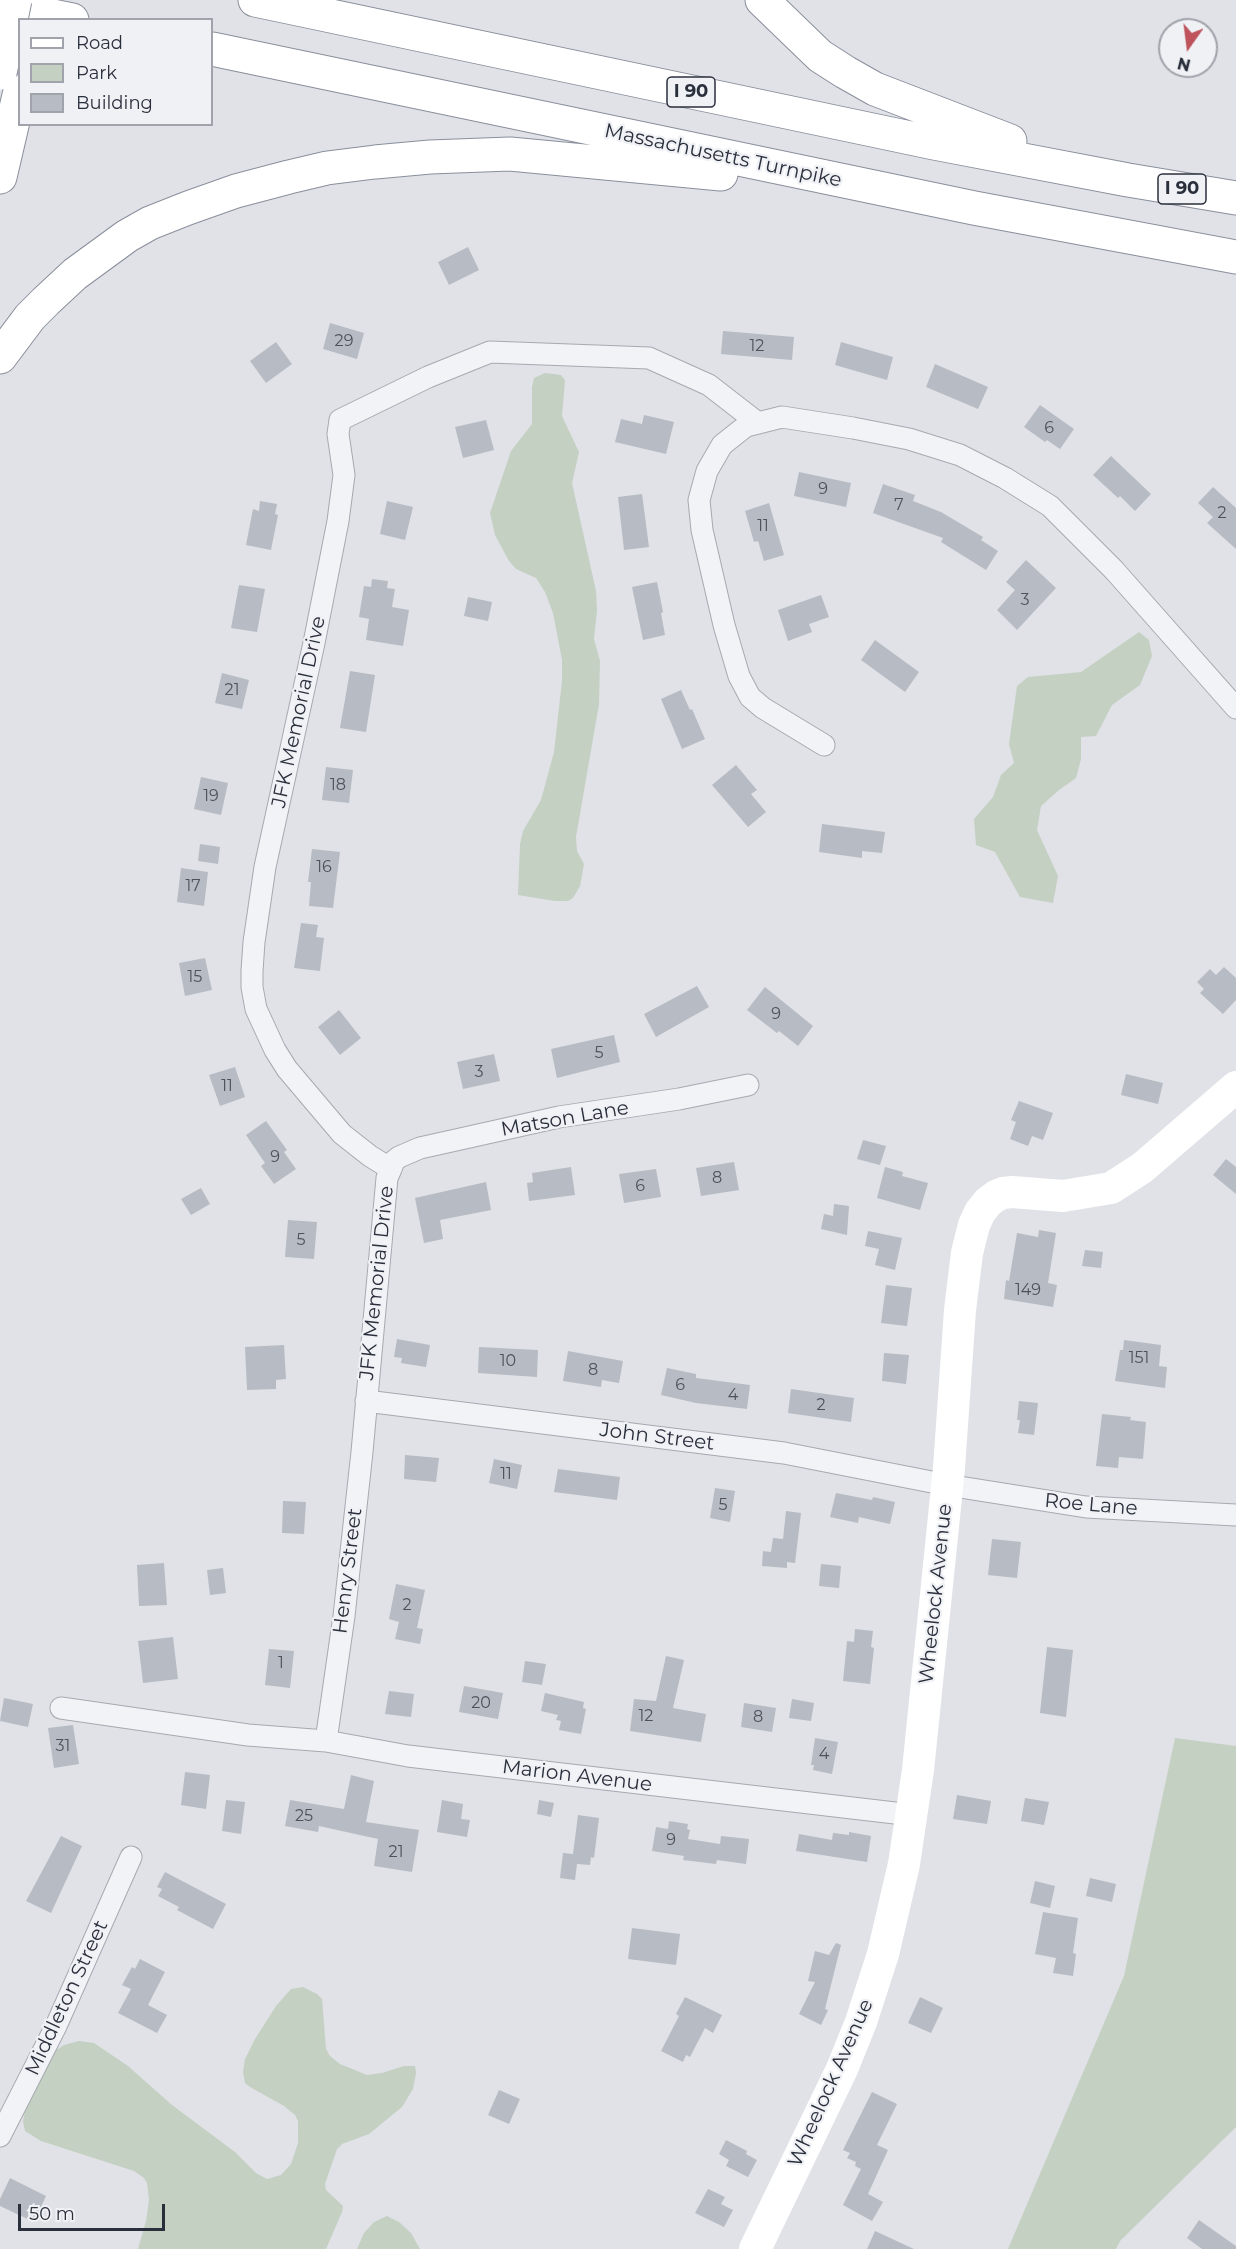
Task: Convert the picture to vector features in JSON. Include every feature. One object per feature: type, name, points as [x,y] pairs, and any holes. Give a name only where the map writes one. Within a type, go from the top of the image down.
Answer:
[{"type":"highway","points":[[0,177],[13,87],[15,0]]},
{"type":"highway","points":[[35,18],[39,0]]},
{"type":"highway","name":"I 90","points":[[255,0],[934,143],[1236,198]]},
{"type":"highway","points":[[762,0],[820,56],[875,89],[980,131],[1128,180]]},
{"type":"highway","points":[[0,5],[62,18]]},
{"type":"highway","name":"Massachusetts Turnpike","points":[[213,49],[974,208],[1236,257]]},
{"type":"highway","points":[[0,357],[30,317],[46,301],[75,274],[127,236],[150,223],[236,191],[327,168],[430,157],[510,154],[708,173],[974,208]]},
{"type":"street","name":"JFK Memorial Drive","points":[[366,1401],[387,1178],[391,1169],[342,1134],[287,1068],[262,1023],[252,987],[254,942],[265,867],[338,521],[344,475],[338,434],[340,420],[428,376],[490,352],[649,358],[709,385],[758,423]]},
{"type":"street","points":[[824,745],[763,708],[750,697],[739,676],[724,625],[702,530],[699,500],[707,471],[722,446],[746,426],[782,417],[909,439],[960,455],[1005,478],[1050,506],[1114,570],[1236,708]]},
{"type":"street","name":"Matson Lane","points":[[391,1169],[394,1161],[399,1157],[420,1148],[559,1117],[679,1099],[748,1085]]},
{"type":"street","name":"Wheelock Avenue","points":[[755,2249],[842,2069],[861,2022],[889,1931],[904,1864],[918,1770],[947,1485],[960,1310],[967,1253],[980,1212],[996,1196],[1003,1193],[1063,1196],[1111,1188],[1143,1168],[1236,1087]]},
{"type":"street","name":"John Street","points":[[366,1401],[784,1453],[947,1485]]},
{"type":"street","name":"Henry Street","points":[[326,1741],[344,1616],[366,1401]]},
{"type":"street","name":"Roe Lane","points":[[947,1485],[1086,1507],[1236,1515]]},
{"type":"street","name":"Marion Avenue","points":[[60,1708],[243,1734],[326,1741],[408,1756],[912,1815]]},
{"type":"street","name":"Middleton Street","points":[[0,2136],[56,2026],[131,1857]]},
{"type":"green space","points":[[545,373],[561,375],[565,380],[562,416],[579,452],[572,483],[596,591],[597,611],[594,639],[600,661],[599,704],[576,837],[577,851],[584,864],[580,886],[573,898],[568,901],[518,895],[520,844],[523,831],[541,800],[554,752],[562,681],[562,660],[553,613],[545,592],[536,578],[516,569],[509,561],[495,535],[490,513],[511,451],[532,424],[534,378]]},
{"type":"green space","points":[[1139,632],[1149,640],[1152,656],[1140,685],[1112,705],[1096,736],[1081,737],[1081,759],[1076,778],[1041,806],[1037,830],[1058,876],[1053,903],[1020,897],[995,852],[976,845],[974,819],[993,797],[1001,775],[1014,763],[1009,744],[1017,686],[1028,677],[1081,672]]},
{"type":"green space","points":[[1175,1738],[1236,1746],[1236,2127],[1120,2241],[1116,2249],[1008,2249],[1124,1976]]},
{"type":"green space","points":[[303,1987],[322,1999],[326,2049],[330,2056],[340,2064],[367,2075],[404,2066],[415,2066],[416,2073],[413,2089],[402,2107],[369,2134],[342,2144],[337,2149],[325,2184],[326,2190],[343,2206],[326,2249],[138,2249],[149,2200],[147,2183],[144,2178],[134,2171],[41,2141],[25,2131],[23,2121],[27,2100],[52,2053],[64,2045],[79,2041],[94,2043],[128,2066],[172,2105],[235,2152],[256,2173],[267,2179],[281,2175],[291,2164],[298,2143],[298,2121],[295,2115],[284,2106],[245,2083],[243,2072],[245,2059],[255,2039],[276,2006],[291,1989]]},
{"type":"green space","points":[[387,2216],[399,2222],[411,2233],[420,2249],[357,2249],[364,2233],[374,2222]]},
{"type":"building","points":[[468,247],[479,270],[449,285],[438,262]]},
{"type":"building","points":[[330,323],[364,333],[357,359],[323,349]]},
{"type":"building","points":[[723,331],[794,337],[792,360],[721,354]]},
{"type":"building","points":[[276,342],[292,364],[266,383],[250,361]]},
{"type":"building","points":[[841,342],[893,357],[887,380],[835,365]]},
{"type":"building","points":[[935,364],[988,387],[978,409],[926,387]]},
{"type":"building","points":[[1040,405],[1074,429],[1060,449],[1047,440],[1045,442],[1024,427]]},
{"type":"building","points":[[644,415],[674,422],[666,454],[615,442],[621,419],[642,424]]},
{"type":"building","points":[[486,420],[494,450],[463,458],[455,427]]},
{"type":"building","points":[[1111,456],[1151,494],[1135,511],[1093,475]]},
{"type":"building","points":[[799,472],[851,483],[846,507],[794,496]]},
{"type":"building","points":[[883,484],[915,495],[913,501],[941,512],[983,537],[981,540],[998,551],[986,570],[941,542],[943,538],[873,513]]},
{"type":"building","points":[[1213,487],[1236,508],[1236,549],[1207,523],[1213,517],[1198,503]]},
{"type":"building","points":[[642,494],[649,547],[624,550],[618,497]]},
{"type":"building","points":[[260,501],[277,504],[275,514],[278,515],[271,550],[246,545],[253,509],[259,511]]},
{"type":"building","points":[[387,501],[413,507],[405,540],[380,534]]},
{"type":"building","points":[[769,503],[784,555],[764,561],[758,541],[754,542],[745,511]]},
{"type":"building","points":[[1026,560],[1056,588],[1017,630],[997,610],[1015,590],[1006,582]]},
{"type":"building","points":[[372,579],[388,581],[387,588],[395,589],[392,607],[409,610],[403,646],[366,640],[369,619],[359,617],[364,586],[371,587]]},
{"type":"building","points":[[657,582],[665,635],[643,640],[632,587]]},
{"type":"building","points":[[239,585],[265,589],[257,632],[231,628]]},
{"type":"building","points":[[821,595],[829,617],[809,624],[812,632],[788,641],[778,610]]},
{"type":"building","points":[[468,597],[492,602],[488,621],[464,616]]},
{"type":"building","points":[[875,640],[919,672],[905,692],[861,660]]},
{"type":"building","points":[[350,671],[375,675],[366,732],[340,728]]},
{"type":"building","points":[[222,673],[249,680],[242,709],[215,703]]},
{"type":"building","points":[[681,690],[705,739],[682,749],[661,699]]},
{"type":"building","points":[[736,765],[757,790],[751,794],[766,812],[748,827],[712,785]]},
{"type":"building","points":[[326,767],[353,770],[349,803],[322,800]]},
{"type":"building","points":[[201,777],[228,783],[221,815],[194,809]]},
{"type":"building","points":[[822,824],[885,832],[882,853],[862,851],[862,858],[819,852]]},
{"type":"building","points":[[200,844],[220,847],[218,864],[198,861]]},
{"type":"building","points":[[312,849],[340,852],[333,908],[309,906],[311,882],[308,882]]},
{"type":"building","points":[[181,868],[208,872],[204,906],[177,902]]},
{"type":"building","points":[[301,923],[318,925],[316,937],[324,938],[320,971],[294,968]]},
{"type":"building","points":[[205,958],[212,990],[185,996],[179,963]]},
{"type":"building","points":[[1224,967],[1236,978],[1236,1000],[1223,1014],[1200,993],[1204,989],[1197,982],[1210,969],[1216,975]]},
{"type":"building","points":[[697,986],[709,1007],[656,1037],[644,1014]]},
{"type":"building","points":[[765,987],[813,1026],[798,1046],[747,1010]]},
{"type":"building","points":[[339,1010],[361,1038],[340,1055],[318,1027]]},
{"type":"building","points":[[614,1035],[620,1062],[557,1078],[551,1049]]},
{"type":"building","points":[[494,1054],[500,1081],[463,1089],[457,1062]]},
{"type":"building","points":[[235,1067],[245,1097],[220,1106],[209,1075]]},
{"type":"building","points":[[1126,1074],[1163,1083],[1158,1104],[1121,1095]]},
{"type":"building","points":[[1019,1101],[1053,1113],[1043,1140],[1032,1136],[1028,1146],[1010,1139],[1016,1122],[1011,1120]]},
{"type":"building","points":[[266,1121],[287,1150],[284,1152],[296,1169],[274,1184],[261,1166],[265,1163],[246,1135]]},
{"type":"building","points":[[863,1140],[886,1146],[880,1165],[857,1159]]},
{"type":"building","points":[[1226,1159],[1236,1167],[1236,1194],[1213,1175]]},
{"type":"building","points":[[734,1162],[739,1190],[701,1196],[696,1168]]},
{"type":"building","points":[[571,1167],[575,1195],[529,1201],[527,1183],[533,1182],[532,1173]]},
{"type":"building","points":[[885,1167],[903,1172],[902,1176],[928,1183],[920,1210],[877,1198]]},
{"type":"building","points":[[656,1169],[661,1197],[624,1203],[619,1174]]},
{"type":"building","points":[[486,1182],[491,1210],[440,1220],[443,1239],[424,1243],[415,1198]]},
{"type":"building","points":[[201,1188],[210,1204],[191,1215],[181,1199]]},
{"type":"building","points":[[834,1204],[849,1206],[847,1235],[821,1229],[824,1214],[833,1216]]},
{"type":"building","points":[[288,1220],[317,1222],[314,1259],[285,1257]]},
{"type":"building","points":[[1039,1230],[1056,1233],[1048,1283],[1057,1285],[1053,1307],[1004,1299],[1017,1233],[1038,1237]]},
{"type":"building","points":[[868,1231],[902,1238],[895,1270],[875,1265],[879,1249],[865,1246]]},
{"type":"building","points":[[1085,1250],[1103,1252],[1101,1268],[1082,1266]]},
{"type":"building","points":[[886,1285],[912,1288],[907,1326],[881,1323]]},
{"type":"building","points":[[397,1339],[430,1345],[426,1367],[401,1363],[402,1358],[394,1357]]},
{"type":"building","points":[[1124,1340],[1161,1345],[1159,1366],[1167,1367],[1165,1388],[1115,1381]]},
{"type":"building","points":[[284,1345],[286,1379],[276,1380],[276,1389],[247,1390],[245,1347]]},
{"type":"building","points":[[479,1347],[538,1350],[537,1377],[478,1373]]},
{"type":"building","points":[[568,1351],[623,1361],[619,1383],[602,1380],[601,1387],[563,1381]]},
{"type":"building","points":[[884,1353],[909,1355],[906,1384],[882,1381]]},
{"type":"building","points":[[667,1368],[696,1374],[696,1378],[750,1385],[747,1409],[696,1403],[661,1395]]},
{"type":"building","points":[[791,1389],[854,1398],[851,1422],[788,1413]]},
{"type":"building","points":[[1019,1401],[1038,1403],[1034,1435],[1018,1433]]},
{"type":"building","points":[[1102,1414],[1131,1417],[1130,1420],[1146,1422],[1143,1459],[1119,1457],[1118,1468],[1096,1466]]},
{"type":"building","points":[[405,1455],[439,1458],[436,1482],[404,1479]]},
{"type":"building","points":[[494,1459],[522,1465],[517,1489],[489,1483]]},
{"type":"building","points":[[558,1469],[620,1477],[617,1500],[554,1492]]},
{"type":"building","points":[[715,1488],[735,1491],[730,1522],[710,1518]]},
{"type":"building","points":[[836,1493],[895,1502],[890,1524],[859,1517],[858,1523],[830,1517]]},
{"type":"building","points":[[283,1501],[306,1502],[304,1534],[282,1533]]},
{"type":"building","points":[[786,1511],[801,1513],[795,1563],[787,1562],[787,1568],[762,1566],[763,1551],[771,1552],[773,1538],[783,1539]]},
{"type":"building","points":[[992,1539],[1021,1542],[1017,1578],[988,1575]]},
{"type":"building","points":[[164,1563],[167,1605],[139,1606],[137,1565]]},
{"type":"building","points":[[821,1564],[841,1566],[839,1588],[819,1586]]},
{"type":"building","points":[[223,1568],[226,1593],[210,1595],[207,1570]]},
{"type":"building","points":[[396,1584],[425,1590],[417,1628],[423,1629],[420,1644],[395,1639],[399,1622],[389,1619]]},
{"type":"building","points":[[855,1629],[873,1631],[871,1647],[874,1648],[870,1684],[843,1681],[847,1641],[854,1642]]},
{"type":"building","points":[[173,1637],[178,1679],[143,1683],[138,1641]]},
{"type":"building","points":[[1047,1647],[1073,1650],[1066,1717],[1040,1713]]},
{"type":"building","points":[[269,1649],[294,1651],[290,1688],[265,1685]]},
{"type":"building","points":[[666,1656],[684,1660],[673,1708],[706,1714],[701,1742],[630,1731],[634,1699],[656,1701]]},
{"type":"building","points":[[525,1661],[546,1664],[542,1685],[522,1682]]},
{"type":"building","points":[[464,1686],[503,1693],[498,1719],[459,1712]]},
{"type":"building","points":[[389,1691],[414,1694],[411,1717],[385,1714]]},
{"type":"building","points":[[545,1693],[584,1702],[583,1708],[586,1709],[581,1734],[559,1730],[561,1721],[556,1720],[558,1715],[541,1711]]},
{"type":"building","points":[[4,1698],[33,1704],[28,1727],[0,1721]]},
{"type":"building","points":[[792,1699],[814,1703],[811,1721],[789,1718]]},
{"type":"building","points":[[744,1703],[776,1708],[772,1732],[741,1727]]},
{"type":"building","points":[[73,1725],[79,1764],[54,1768],[48,1728]]},
{"type":"building","points":[[815,1738],[838,1742],[832,1774],[813,1770],[814,1765],[811,1765]]},
{"type":"building","points":[[185,1772],[210,1775],[206,1809],[181,1805]]},
{"type":"building","points":[[351,1775],[374,1781],[366,1822],[419,1830],[412,1872],[374,1866],[378,1839],[319,1826],[318,1832],[285,1826],[290,1800],[344,1809]]},
{"type":"building","points":[[957,1795],[991,1801],[987,1824],[953,1819]]},
{"type":"building","points":[[1025,1798],[1049,1802],[1044,1825],[1021,1821]]},
{"type":"building","points":[[226,1800],[245,1802],[241,1834],[222,1831]]},
{"type":"building","points":[[442,1800],[463,1804],[461,1819],[470,1820],[467,1837],[437,1832]]},
{"type":"building","points":[[539,1800],[554,1803],[551,1817],[537,1814]]},
{"type":"building","points":[[578,1815],[599,1818],[594,1858],[591,1857],[590,1865],[577,1864],[575,1880],[560,1878],[563,1853],[573,1854]]},
{"type":"building","points":[[669,1821],[688,1824],[687,1829],[690,1830],[688,1839],[720,1844],[721,1836],[749,1839],[746,1864],[717,1860],[716,1864],[683,1860],[684,1856],[652,1851],[656,1827],[668,1829]]},
{"type":"building","points":[[849,1832],[871,1836],[867,1862],[796,1851],[799,1834],[832,1840],[833,1833],[849,1835]]},
{"type":"building","points":[[61,1836],[82,1846],[51,1913],[26,1901]]},
{"type":"building","points":[[165,1872],[226,1904],[213,1929],[177,1910],[179,1907],[158,1896],[162,1889],[157,1887]]},
{"type":"building","points":[[1090,1878],[1116,1884],[1112,1902],[1086,1896]]},
{"type":"building","points":[[1035,1881],[1055,1886],[1050,1908],[1030,1903]]},
{"type":"building","points":[[1043,1912],[1078,1918],[1073,1953],[1076,1954],[1073,1976],[1053,1973],[1056,1958],[1035,1954]]},
{"type":"building","points":[[632,1928],[680,1934],[676,1965],[628,1959]]},
{"type":"building","points":[[836,1943],[841,1945],[825,2009],[828,2010],[821,2025],[799,2014],[815,1982],[808,1981],[815,1951],[829,1955]]},
{"type":"building","points":[[140,1959],[165,1972],[148,2005],[167,2015],[157,2033],[118,2013],[131,1989],[122,1985],[132,1967],[135,1969]]},
{"type":"building","points":[[685,1997],[722,2015],[713,2033],[705,2028],[690,2057],[686,2055],[683,2062],[661,2051],[679,2016],[676,2014]]},
{"type":"building","points":[[920,1997],[943,2008],[931,2033],[908,2023]]},
{"type":"building","points":[[499,2090],[520,2099],[509,2124],[488,2115]]},
{"type":"building","points":[[872,2092],[897,2104],[877,2145],[888,2150],[868,2194],[883,2202],[872,2221],[843,2205],[861,2169],[855,2166],[856,2162],[847,2158],[850,2153],[843,2150]]},
{"type":"building","points":[[726,2140],[747,2151],[746,2154],[757,2160],[748,2177],[726,2166],[729,2160],[719,2154]]},
{"type":"building","points":[[10,2178],[46,2196],[34,2222],[0,2206],[0,2199]]},
{"type":"building","points":[[708,2189],[725,2197],[721,2204],[733,2210],[724,2227],[695,2213]]},
{"type":"building","points":[[1199,2220],[1236,2246],[1236,2249],[1202,2249],[1187,2238]]},
{"type":"building","points":[[875,2231],[914,2249],[867,2249]]}]
